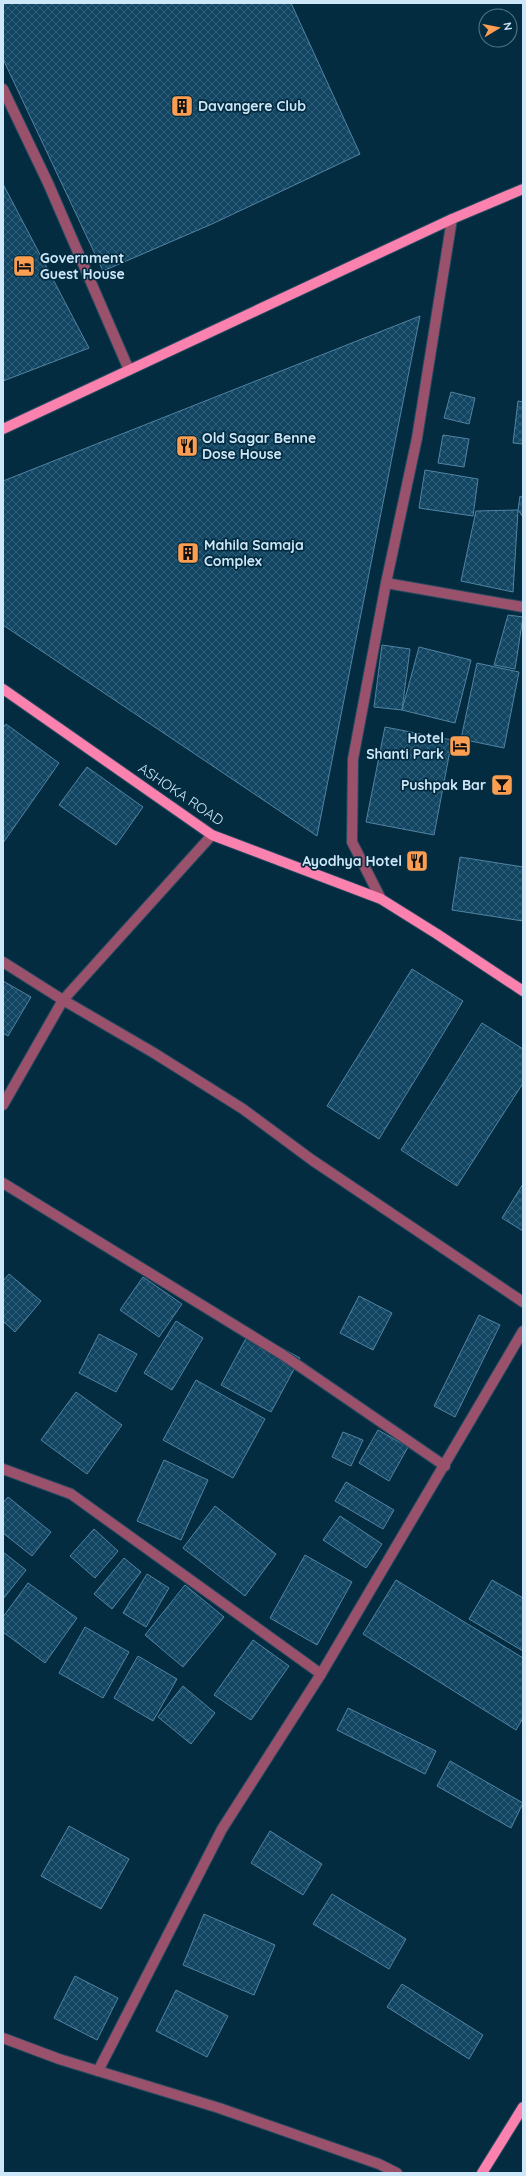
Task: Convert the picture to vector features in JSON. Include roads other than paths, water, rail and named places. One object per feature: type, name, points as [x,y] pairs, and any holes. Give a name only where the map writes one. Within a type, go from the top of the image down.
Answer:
[{"type":"main road","points":[[3,429],[452,219],[523,189]]},
{"type":"main road","name":"ASHOKA ROAD","points":[[3,689],[212,834],[381,899],[523,991]]},
{"type":"main road","points":[[482,2173],[523,2107]]},
{"type":"street","points":[[3,89],[48,183],[129,370]]},
{"type":"street","points":[[381,899],[352,842],[353,759],[386,582],[417,438],[452,219]]},
{"type":"street","points":[[386,582],[523,608]]},
{"type":"street","points":[[3,1105],[63,1000],[212,834]]},
{"type":"street","points":[[3,962],[63,1000],[154,1053],[243,1109],[312,1160],[523,1302]]},
{"type":"street","points":[[3,1183],[283,1355],[445,1466]]},
{"type":"street","points":[[98,2071],[222,1829],[321,1674],[445,1466],[523,1331]]},
{"type":"street","points":[[3,1469],[71,1494],[321,1674]]},
{"type":"street","points":[[3,2038],[59,2059],[220,2108],[379,2164],[397,2173]]},
{"type":"place","name":"Davangere Club","points":[[182,106]]},
{"type":"place","name":"Government Guest House","points":[[24,266]]},
{"type":"place","name":"Old Sagar Benne Dose House","points":[[187,446]]},
{"type":"place","name":"Mahila Samaja Complex","points":[[188,553]]},
{"type":"place","name":"Hotel Shanti Park","points":[[460,746]]},
{"type":"place","name":"Pushpak Bar","points":[[502,785]]},
{"type":"place","name":"Ayodhya Hotel","points":[[417,861]]}]
